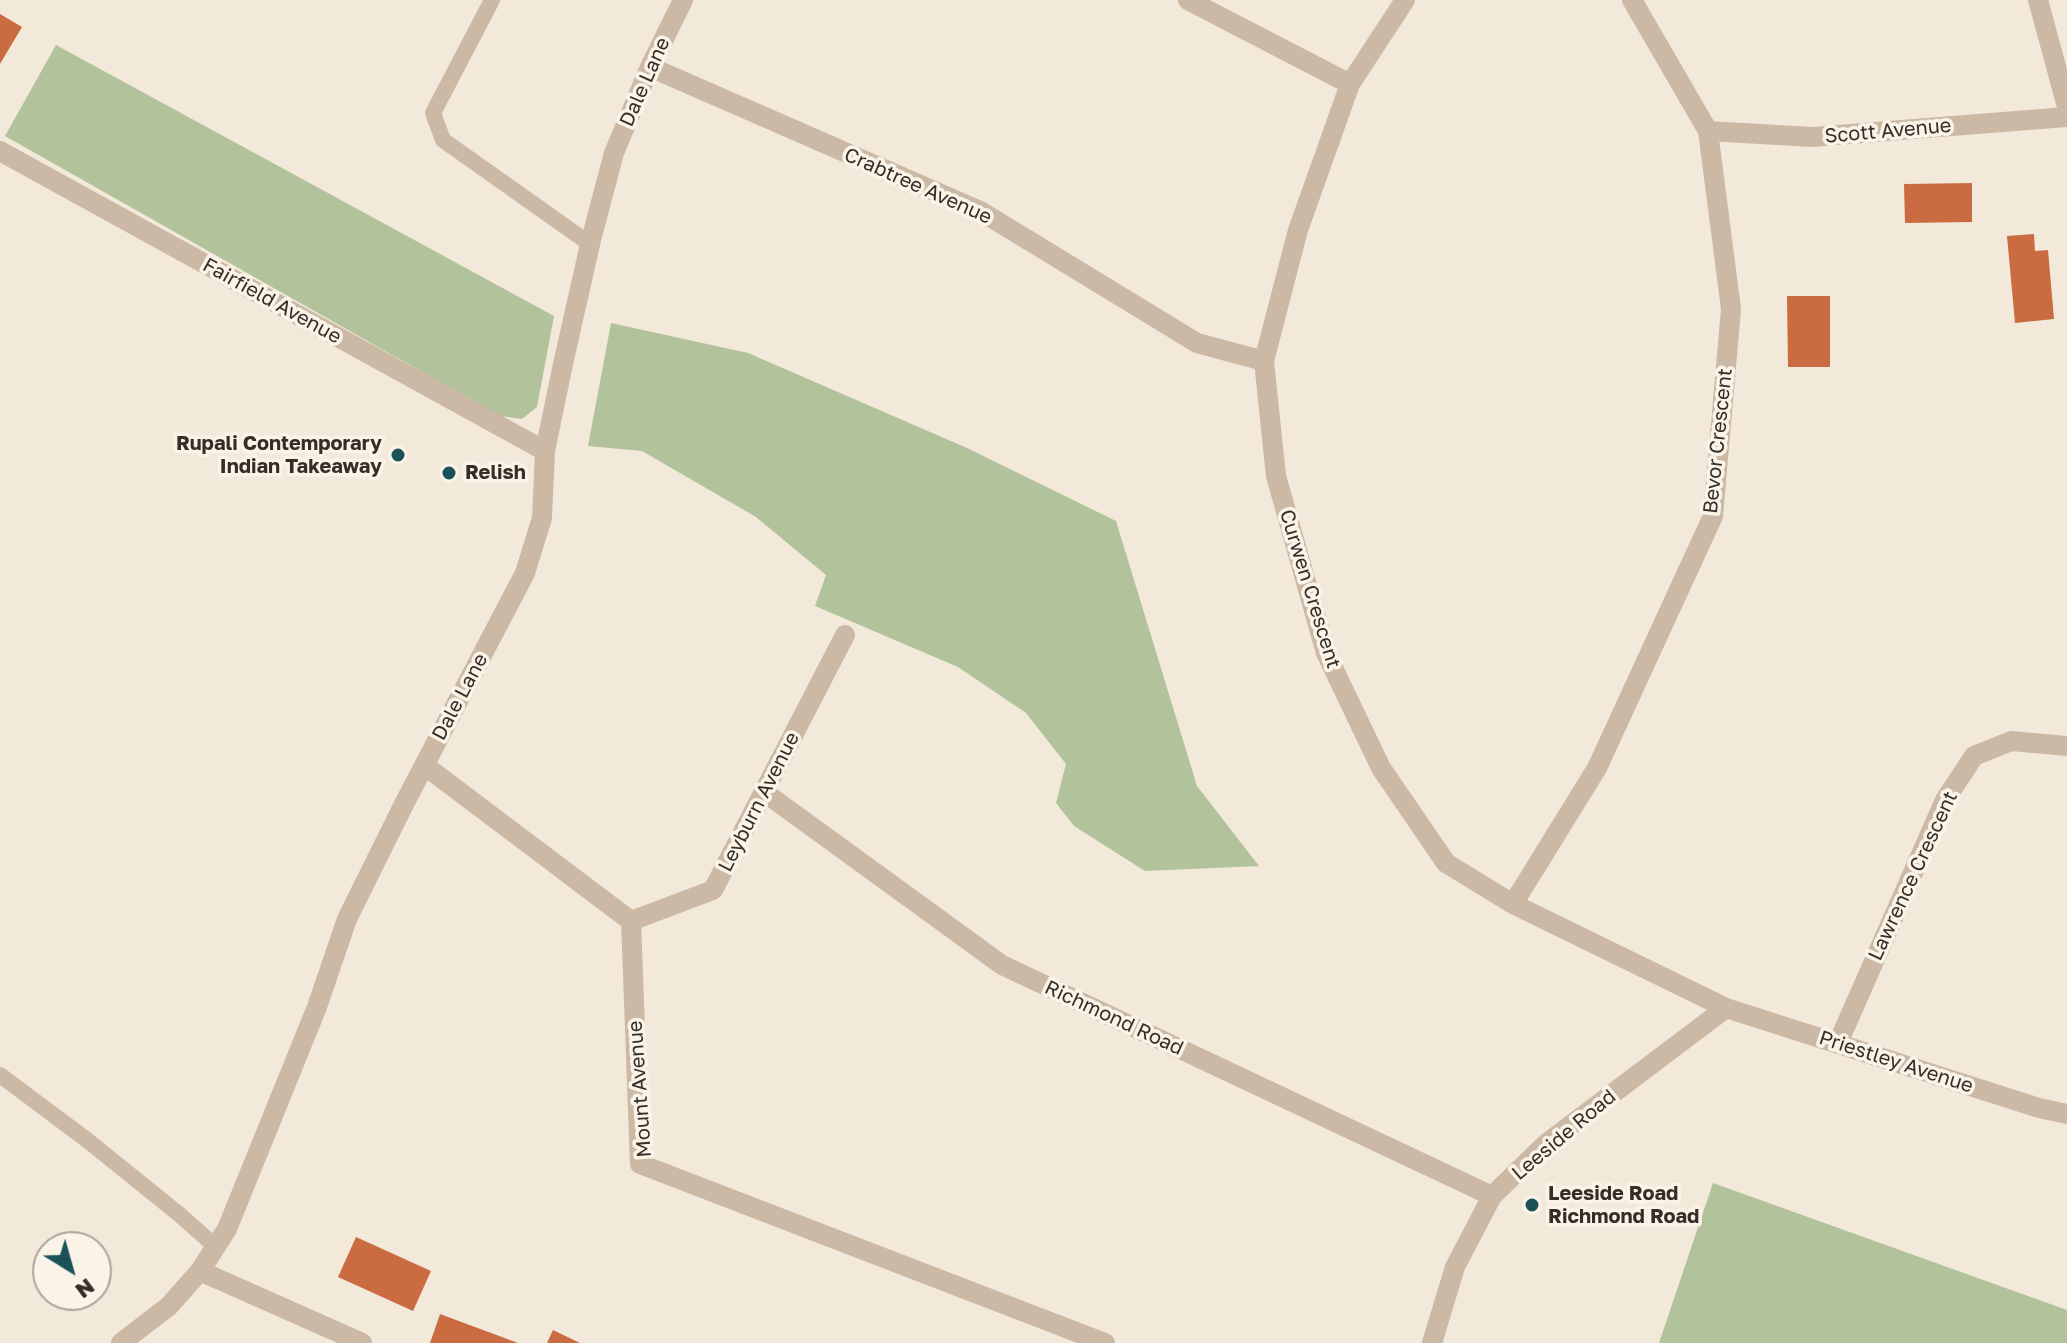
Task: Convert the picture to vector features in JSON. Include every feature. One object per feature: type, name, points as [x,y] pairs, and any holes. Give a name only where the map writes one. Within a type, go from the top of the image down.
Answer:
[{"type":"street","points":[[1188,0],[1350,84]]},
{"type":"street","name":"Curwen Crescent","points":[[1405,0],[1350,84],[1298,230],[1264,361],[1276,476],[1326,653],[1381,768],[1446,863],[1513,904],[1726,1008]]},
{"type":"street","name":"Bevor Crescent","points":[[1513,904],[1597,768],[1713,516],[1731,309],[1708,131],[1632,0]]},
{"type":"street","points":[[2038,0],[2067,107]]},
{"type":"street","name":"Dale Lane","points":[[121,1343],[169,1306],[200,1271],[227,1229],[317,1007],[347,919],[525,573],[542,518],[545,451],[590,244],[614,153],[676,3]]},
{"type":"street","name":"Crabtree Avenue","points":[[650,67],[982,212],[1197,343],[1264,361]]},
{"type":"street","name":"Scott Avenue","points":[[1708,131],[1812,137],[2067,117]]},
{"type":"street","name":"Fairfield Avenue","points":[[0,151],[545,451]]},
{"type":"street","name":"Leyburn Avenue","points":[[631,921],[713,890],[845,635]]},
{"type":"street","name":"Lawrence Crescent","points":[[1838,1043],[1945,800],[1974,756],[2011,741],[2067,746]]},
{"type":"street","points":[[424,765],[631,921]]},
{"type":"street","name":"Richmond Road","points":[[764,792],[1002,965],[1492,1196]]},
{"type":"street","name":"Mount Avenue","points":[[631,921],[640,1164],[1105,1343]]},
{"type":"street","name":"Priestley Avenue","points":[[1726,1008],[2039,1108],[2067,1114]]},
{"type":"street","name":"Leeside Road","points":[[1432,1343],[1455,1267],[1492,1196],[1547,1143],[1726,1008]]},
{"type":"street","points":[[200,1271],[362,1343]]},
{"type":"lane","points":[[492,0],[433,113],[443,140],[590,244]]},
{"type":"lane","points":[[0,1075],[87,1140],[216,1247]]},
{"type":"green space","points":[[56,45],[554,316],[537,407],[522,419],[500,416],[5,136]]},
{"type":"green space","points":[[611,323],[748,353],[967,448],[1116,521],[1197,786],[1259,866],[1145,871],[1074,826],[1056,803],[1066,764],[1026,713],[958,667],[815,606],[826,575],[756,517],[642,451],[588,446]]},
{"type":"green space","points":[[1713,1183],[2067,1310],[2067,1343],[1659,1343]]},
{"type":"building","points":[[0,14],[22,27],[0,64]]},
{"type":"building","points":[[1972,183],[1972,222],[1905,223],[1904,184]]},
{"type":"building","points":[[2034,234],[2035,251],[2048,250],[2054,319],[2015,323],[2007,236]]},
{"type":"building","points":[[1787,296],[1830,296],[1830,367],[1788,367]]},
{"type":"building","points":[[356,1237],[431,1271],[413,1311],[338,1277]]},
{"type":"building","points":[[440,1314],[518,1343],[430,1343]]},
{"type":"building","points":[[553,1330],[580,1343],[547,1343]]},
{"type":"place","name":"Rupali Contemporary Indian Takeaway","points":[[398,455]]},
{"type":"place","name":"Relish","points":[[449,473]]},
{"type":"place","name":"Leeside Road Richmond Road","points":[[1532,1205]]}]
